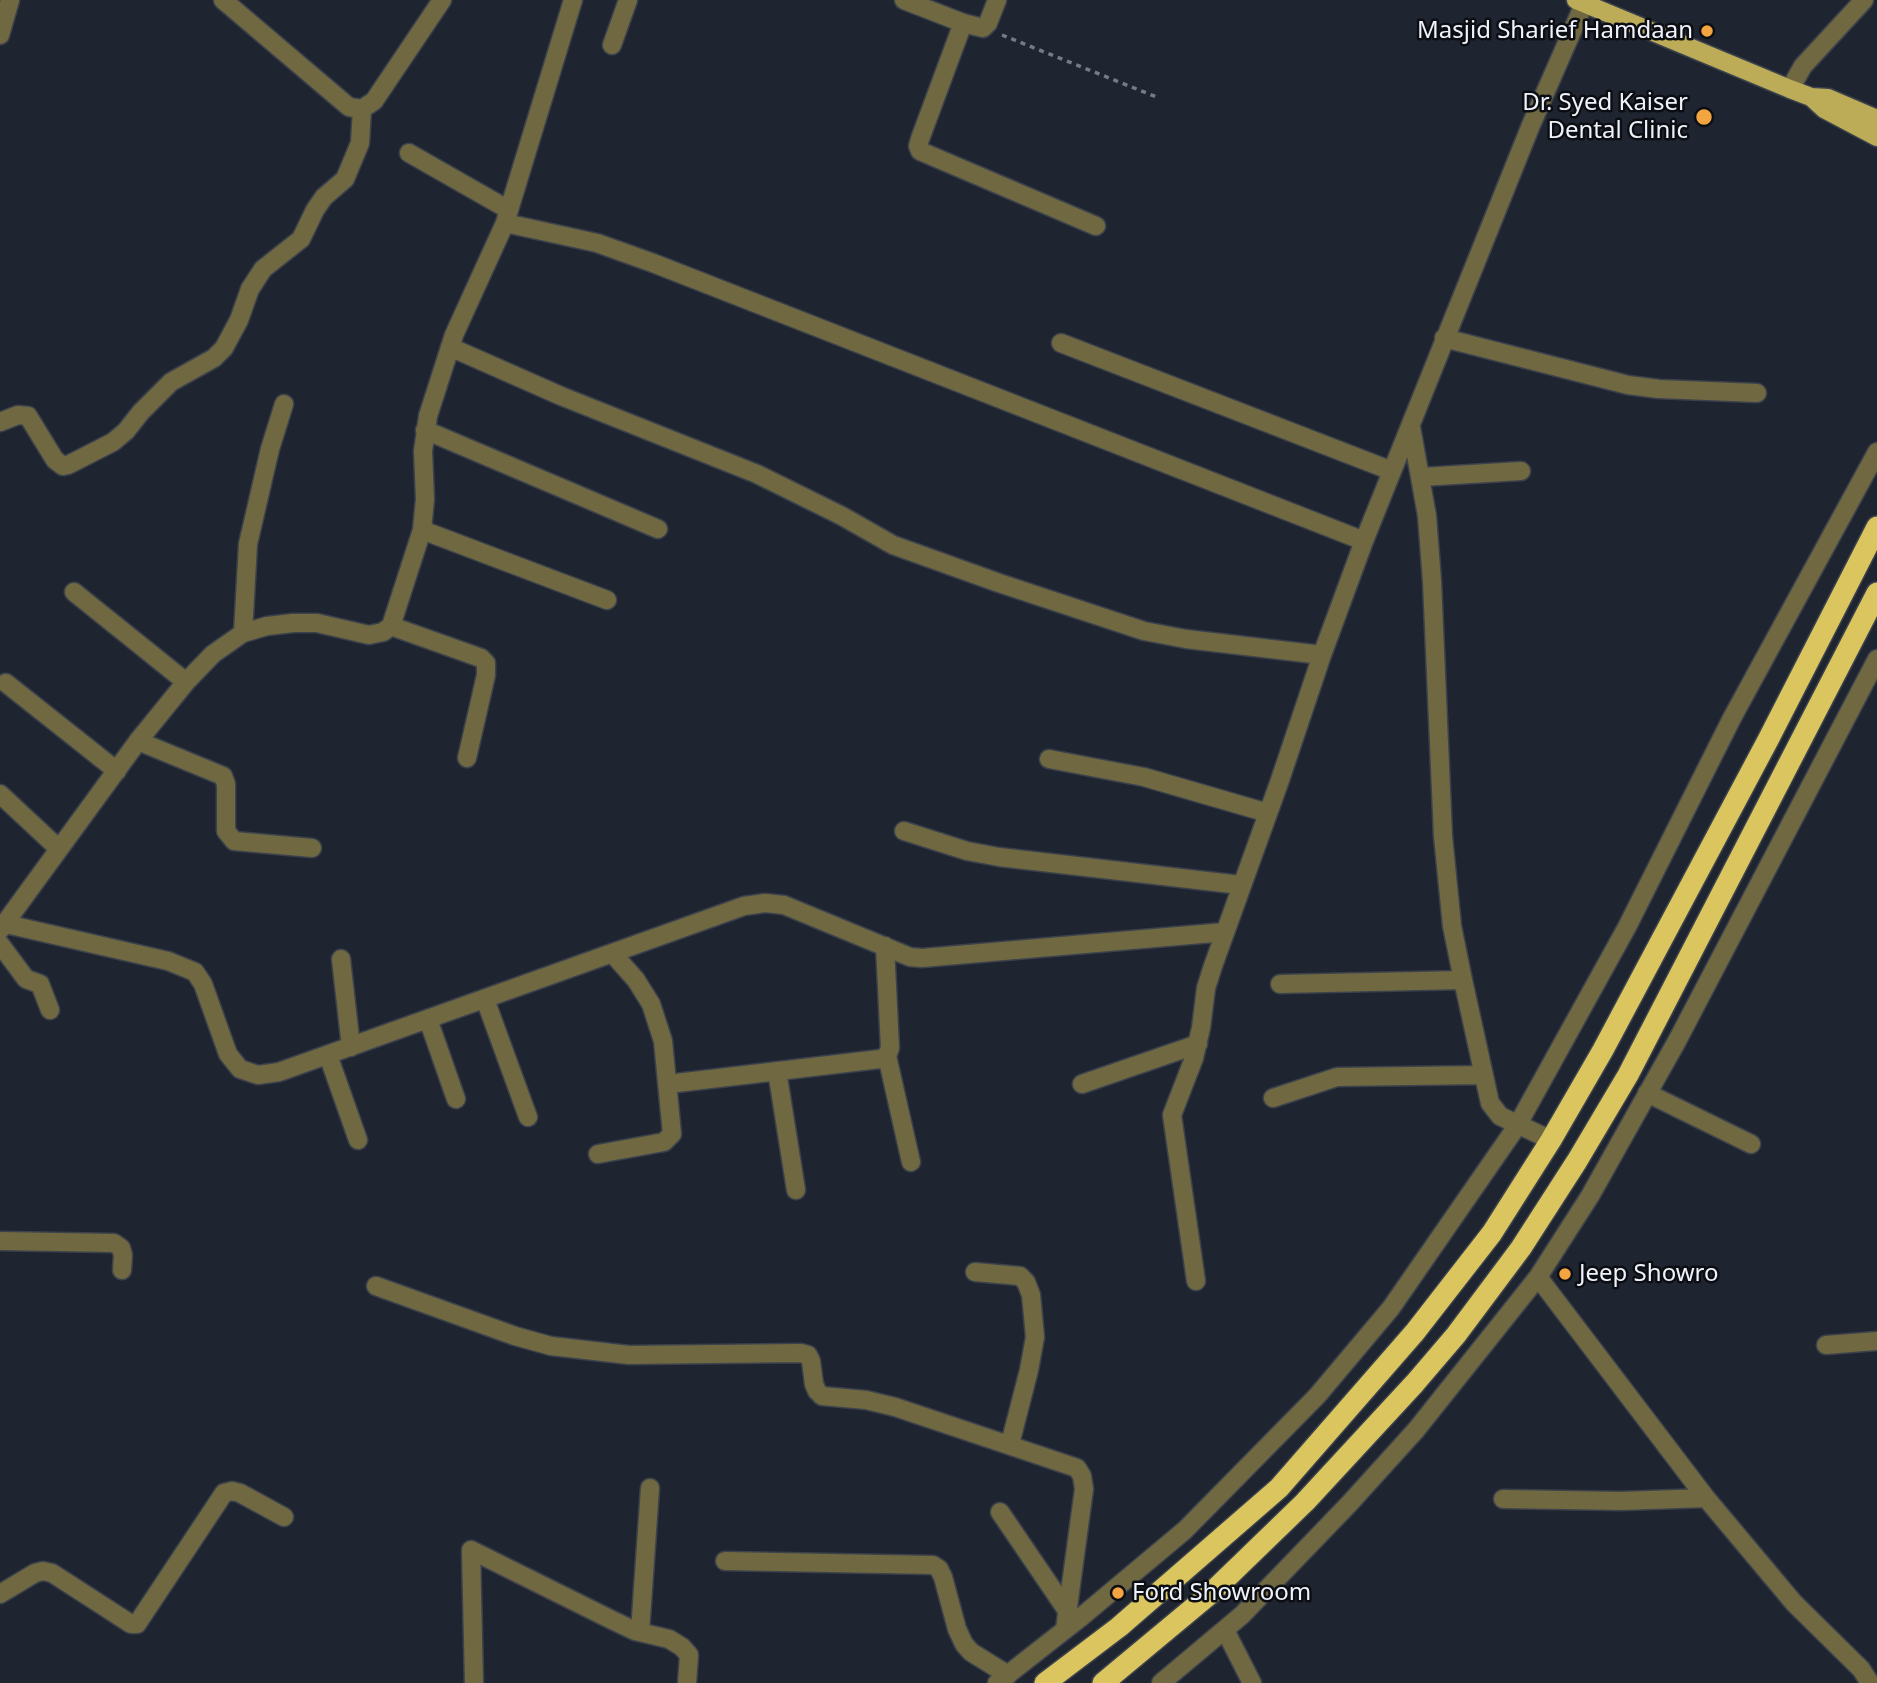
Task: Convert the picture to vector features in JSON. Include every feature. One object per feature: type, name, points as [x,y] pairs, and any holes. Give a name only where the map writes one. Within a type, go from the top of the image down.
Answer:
[{"type":"highway","points":[[1045,1683],[1129,1619],[1279,1488],[1373,1381],[1492,1233],[1551,1140],[1603,1050],[1877,527]]},
{"type":"highway","points":[[1103,1683],[1159,1638],[1270,1537],[1363,1441],[1455,1335],[1521,1248],[1628,1075],[1877,593]]},
{"type":"highway","points":[[1662,939],[1691,956]]},
{"type":"main road","points":[[1580,2],[1790,89],[1811,97],[1828,99],[1877,119]]},
{"type":"main road","points":[[1811,97],[1824,109],[1877,136]]},
{"type":"street","points":[[0,35],[10,0]]},
{"type":"street","points":[[223,0],[349,107],[362,109],[374,101],[442,0]]},
{"type":"street","points":[[573,0],[507,216],[450,347],[425,430],[422,530],[391,626],[383,632],[369,635],[326,625],[293,622],[267,626],[243,634],[213,654],[186,682],[138,741],[3,927],[168,961],[195,972],[203,984],[228,1054],[240,1069],[258,1075],[279,1072],[328,1055],[744,906],[765,903],[784,905],[910,957],[1225,932]]},
{"type":"street","points":[[612,46],[628,0]]},
{"type":"street","points":[[904,0],[983,28],[988,23],[997,0]]},
{"type":"street","points":[[1790,89],[1803,66],[1864,0]]},
{"type":"street","points":[[1196,1281],[1172,1115],[1198,1044],[1206,988],[1364,541],[1580,2]]},
{"type":"street","points":[[963,23],[920,139],[920,151],[1096,226]]},
{"type":"street","points":[[0,422],[18,415],[28,416],[55,460],[63,466],[68,465],[113,442],[171,382],[214,358],[239,320],[250,289],[263,269],[301,239],[324,197],[345,179],[360,144],[362,109]]},
{"type":"street","points":[[409,153],[507,216],[653,263],[1364,541]]},
{"type":"street","points":[[1444,338],[1629,385],[1659,389],[1757,393]]},
{"type":"street","points":[[1061,343],[1392,471]]},
{"type":"street","points":[[450,347],[561,396],[757,474],[842,516],[892,545],[1041,599],[1144,631],[1186,639],[1322,655]]},
{"type":"street","points":[[243,634],[248,544],[270,449],[284,404]]},
{"type":"street","points":[[1411,427],[1421,477],[1432,581],[1447,884],[1463,980],[1490,1103],[1500,1116],[1551,1140]]},
{"type":"street","points":[[425,430],[658,529]]},
{"type":"street","points":[[725,1561],[933,1565],[943,1577],[957,1629],[964,1644],[1002,1679],[1066,1621],[1185,1530],[1317,1396],[1391,1308],[1517,1126],[1627,926],[1732,718],[1877,452]]},
{"type":"street","points":[[1421,477],[1521,471]]},
{"type":"street","points":[[422,530],[607,600]]},
{"type":"street","points":[[74,592],[186,682]]},
{"type":"street","points":[[391,626],[481,658],[486,663],[486,675],[467,758]]},
{"type":"street","points":[[1160,1683],[1242,1615],[1314,1540],[1416,1430],[1538,1277],[1590,1196],[1647,1093],[1877,659]]},
{"type":"street","points":[[6,683],[117,771]]},
{"type":"street","points":[[138,741],[222,776],[226,784],[226,831],[234,841],[312,848]]},
{"type":"street","points":[[1049,759],[1144,777],[1268,813]]},
{"type":"street","points":[[0,794],[59,849]]},
{"type":"street","points":[[904,831],[999,857],[1241,885]]},
{"type":"street","points":[[0,944],[26,979],[40,984],[50,1010]]},
{"type":"street","points":[[885,946],[890,1048],[887,1056],[911,1162]]},
{"type":"street","points":[[598,1154],[664,1142],[670,1139],[672,1134],[663,1041],[651,1004],[636,980],[613,954]]},
{"type":"street","points":[[341,959],[351,1046]]},
{"type":"street","points":[[1280,984],[1463,980]]},
{"type":"street","points":[[485,999],[528,1117]]},
{"type":"street","points":[[428,1019],[456,1099]]},
{"type":"street","points":[[1082,1084],[1198,1044]]},
{"type":"street","points":[[328,1055],[358,1140]]},
{"type":"street","points":[[668,1084],[887,1056]]},
{"type":"street","points":[[777,1071],[796,1190]]},
{"type":"street","points":[[1273,1098],[1337,1077],[1482,1075]]},
{"type":"street","points":[[1647,1093],[1751,1144]]},
{"type":"street","points":[[0,1241],[114,1243],[121,1248],[124,1255],[122,1270]]},
{"type":"street","points":[[975,1272],[1020,1276],[1026,1282],[1031,1295],[1035,1337],[1010,1444]]},
{"type":"street","points":[[1538,1277],[1706,1498],[1794,1603],[1861,1669],[1870,1683]]},
{"type":"street","points":[[376,1286],[515,1336],[551,1346],[629,1355],[801,1353],[808,1356],[811,1362],[814,1384],[822,1396],[895,1406],[959,1430],[1066,1462],[1077,1468],[1082,1476],[1084,1489],[1066,1621]]},
{"type":"street","points":[[1826,1345],[1877,1341]]},
{"type":"street","points":[[640,1632],[650,1488]]},
{"type":"street","points":[[0,1594],[23,1579],[43,1571],[52,1573],[131,1624],[137,1624],[225,1493],[240,1493],[284,1517]]},
{"type":"street","points":[[1503,1499],[1621,1501],[1706,1498]]},
{"type":"street","points":[[1000,1512],[1066,1621]]},
{"type":"street","points":[[474,1683],[471,1550],[612,1620],[640,1632],[669,1639],[682,1647],[689,1655],[687,1683]]},
{"type":"street","points":[[1225,1630],[1252,1683]]},
{"type":"path","points":[[983,28],[1159,98]]},
{"type":"place","name":"Masjid Sharief Hamdaan","points":[[1707,31]]},
{"type":"place","name":"Dr. Syed Kaiser Dental Clinic","points":[[1704,117]]},
{"type":"place","name":"Jeep Showro","points":[[1565,1274]]},
{"type":"place","name":"Ford Showroom","points":[[1118,1593]]}]
